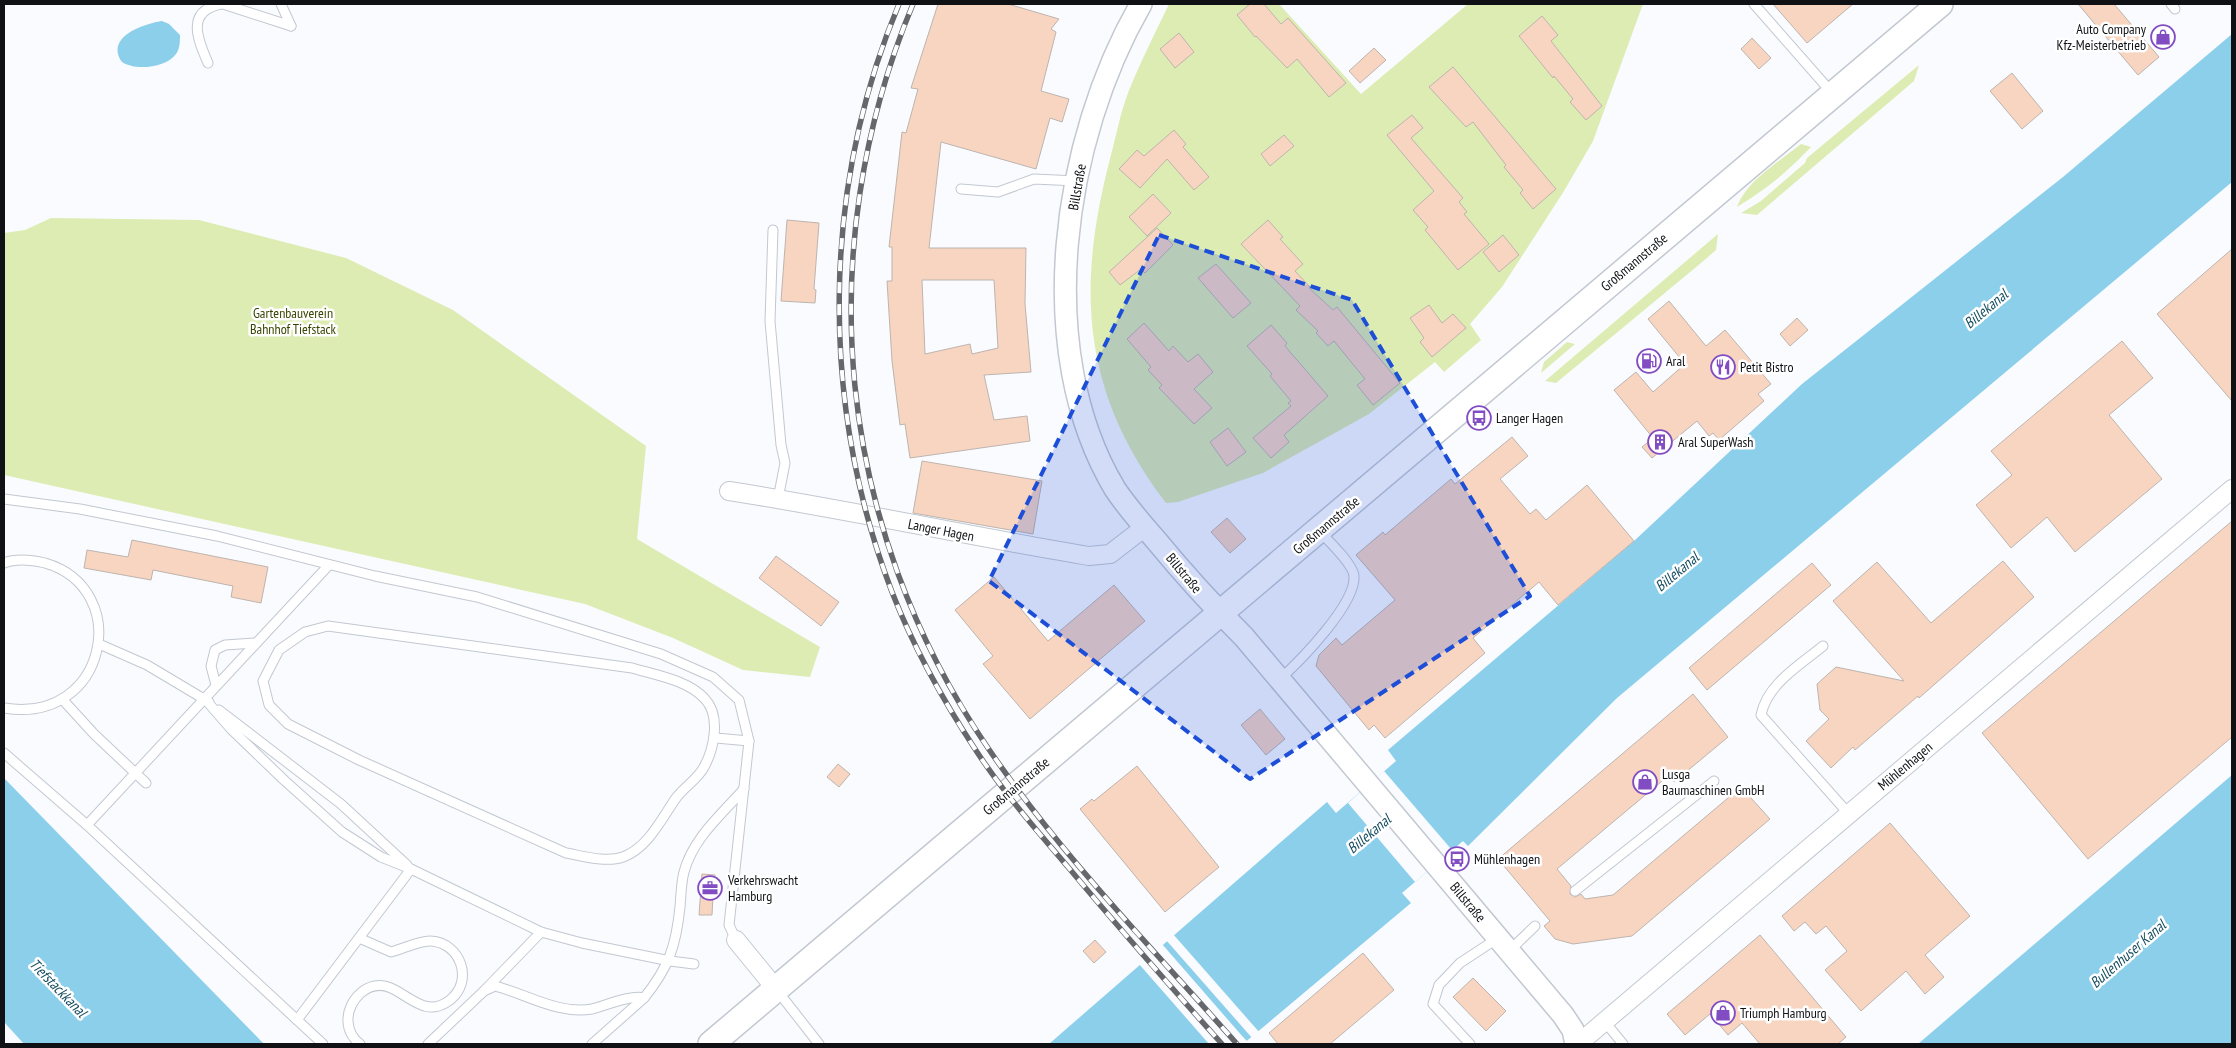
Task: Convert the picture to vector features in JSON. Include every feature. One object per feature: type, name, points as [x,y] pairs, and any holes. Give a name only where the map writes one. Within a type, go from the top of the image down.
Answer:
[{"type":"main road","name":"Großmannstraße","points":[[711,1044],[1940,4]]},
{"type":"street","name":"Billstraße","points":[[1141,4],[1105,81],[1088,132],[1077,181],[1069,235],[1066,289],[1071,358],[1076,387],[1086,424],[1101,462],[1126,506],[1279,680],[1504,944],[1563,1015],[1573,1030],[1577,1044]]},
{"type":"street","name":"Mühlenhagen","points":[[1577,1044],[2232,489]]},
{"type":"street","name":"Langer Hagen","points":[[729,491],[958,534],[1089,556],[1110,554],[1145,527]]},
{"type":"street","points":[[736,940],[776,989]]},
{"type":"lane","points":[[208,63],[199,41],[197,22],[201,14],[211,6],[222,4],[291,26],[281,4]]},
{"type":"lane","points":[[1754,4],[1833,94]]},
{"type":"lane","points":[[961,189],[998,192],[1034,179],[1077,181]]},
{"type":"lane","points":[[773,230],[770,321],[781,445],[785,463],[778,499]]},
{"type":"lane","points":[[4,499],[151,522],[217,536],[329,565],[478,598],[693,666],[713,677],[739,700],[749,741],[729,925],[736,940]]},
{"type":"lane","points":[[1279,680],[1303,659],[1332,623],[1349,594],[1354,577],[1351,567],[1319,530]]},
{"type":"lane","points":[[4,562],[33,560],[56,566],[75,579],[90,598],[98,620],[99,644],[95,660],[87,676],[63,700],[43,708],[22,711],[4,708]]},
{"type":"lane","points":[[87,825],[329,565]]},
{"type":"lane","points":[[328,626],[632,668],[684,684],[706,699],[714,719],[716,738],[704,768],[678,795],[647,840],[636,850],[622,857],[588,857],[566,853],[359,760],[288,724],[268,705],[263,682],[279,650],[305,632],[328,626]]},
{"type":"lane","points":[[216,685],[211,666],[215,650],[225,645],[255,643]]},
{"type":"lane","points":[[99,644],[147,665],[204,698],[341,804],[411,869]]},
{"type":"lane","points":[[1823,646],[1773,689],[1763,703],[1761,715],[1848,813]]},
{"type":"lane","points":[[204,698],[231,729],[342,832],[381,856],[540,932],[582,943],[694,964]]},
{"type":"lane","points":[[63,700],[94,734],[146,783]]},
{"type":"lane","points":[[716,738],[749,741]]},
{"type":"lane","points":[[4,753],[87,825],[323,1044]]},
{"type":"lane","points":[[1575,891],[1714,780]]},
{"type":"lane","points":[[592,1044],[644,998],[670,961],[678,934],[684,872],[703,832],[718,819],[744,788]]},
{"type":"lane","points":[[297,1020],[411,869]]},
{"type":"lane","points":[[1470,1044],[1432,1004],[1439,985],[1460,963],[1504,944],[1535,926]]},
{"type":"lane","points":[[428,1044],[484,991],[540,932]]},
{"type":"lane","points":[[359,938],[391,952],[419,942],[438,942],[446,945],[458,957],[463,977],[461,986],[449,1001],[432,1007],[415,1004],[390,988],[372,987],[364,990],[355,998],[348,1015],[351,1034],[360,1044]]},
{"type":"lane","points":[[484,991],[495,986],[562,1008],[590,1009],[642,996],[644,998]]},
{"type":"lane","points":[[776,989],[819,1044]]},
{"type":"lane","points":[[1605,1022],[1623,1044]]},
{"type":"highlighted area","points":[[1159,235],[1352,300],[1530,596],[1250,779],[989,581]]},
{"type":"green space","points":[[1169,4],[1279,4],[1361,94],[1468,4],[1643,4],[1593,141],[1564,191],[1502,287],[1470,324],[1481,340],[1444,372],[1435,362],[1369,414],[1263,473],[1178,502],[1166,503],[1138,462],[1117,421],[1102,380],[1094,338],[1091,296],[1093,252],[1099,207],[1120,117],[1133,82]]},
{"type":"green space","points":[[1919,65],[1914,81],[1757,215],[1741,213],[1761,201],[1805,163],[1807,158]]},
{"type":"green space","points":[[1801,144],[1811,147],[1776,180],[1737,207],[1748,188],[1756,180]]},
{"type":"green space","name":"Gartenbauverein Bahnhof Tiefstack","points":[[51,218],[199,220],[346,258],[453,310],[646,446],[637,539],[820,647],[810,677],[743,670],[673,638],[585,604],[4,475],[4,233],[25,230]]},
{"type":"green space","points":[[1718,234],[1716,250],[1701,263],[1556,383],[1545,381]]},
{"type":"green space","points":[[1567,342],[1575,344],[1541,373],[1544,362]]},
{"type":"water","points":[[162,21],[169,24],[180,35],[176,54],[165,62],[150,67],[135,67],[122,62],[118,53],[118,45],[122,39],[128,33],[145,25]]},
{"type":"water","name":"Billekanal","points":[[2232,34],[2232,182],[1617,698],[1468,846],[1463,841],[1402,893],[1411,903],[1243,1044],[1049,1044],[1327,802],[1336,813],[1396,761],[1388,750],[1634,541],[1802,384],[2063,177]]},
{"type":"water","name":"Bullenhuser Kanal","points":[[2232,775],[2232,1044],[1918,1044]]},
{"type":"water","name":"Tiefstackkanal","points":[[4,778],[264,1044],[24,1044],[4,1022]]},
{"type":"pier","points":[[1384,771],[1452,850],[1415,882],[1348,803]]},
{"type":"pier","points":[[1173,934],[1260,1033],[1253,1039],[1166,940]]},
{"type":"pier","points":[[1162,944],[1249,1043],[1209,1044],[1139,964]]},
{"type":"building","points":[[938,4],[1008,4],[1059,19],[1051,29],[1056,32],[1041,91],[1069,99],[1062,122],[1050,118],[1036,169],[941,142],[929,248],[1026,248],[1025,304],[1031,372],[984,375],[994,420],[1027,416],[1030,441],[910,458],[905,424],[900,425],[892,361],[887,281],[892,281],[892,247],[889,247],[902,132],[906,133],[918,89],[911,88]],"holes":[[[922,280],[994,280],[998,348],[972,354],[970,344],[925,354]]]},
{"type":"building","points":[[1250,4],[1264,4],[1281,24],[1288,18],[1346,83],[1329,97],[1297,59],[1287,68],[1255,37],[1237,15]]},
{"type":"building","points":[[1773,4],[1853,4],[1807,43]]},
{"type":"building","points":[[2078,4],[2114,4],[2159,57],[2138,75]]},
{"type":"building","points":[[1542,16],[1558,35],[1551,41],[1602,106],[1586,120],[1570,102],[1573,99],[1554,76],[1553,78],[1519,36]]},
{"type":"building","points":[[1179,33],[1194,52],[1175,68],[1160,49]]},
{"type":"building","points":[[1752,38],[1771,58],[1759,69],[1741,49]]},
{"type":"building","points":[[1374,48],[1386,60],[1360,83],[1349,71]]},
{"type":"building","points":[[1453,67],[1556,189],[1533,209],[1520,193],[1523,190],[1504,167],[1506,165],[1473,122],[1466,127],[1429,87]]},
{"type":"building","points":[[2012,73],[2043,111],[2022,129],[1990,91]]},
{"type":"building","points":[[1412,115],[1423,128],[1411,138],[1463,198],[1459,202],[1467,212],[1464,214],[1489,244],[1458,270],[1425,230],[1428,227],[1413,210],[1434,191],[1387,135]]},
{"type":"building","points":[[1174,130],[1186,144],[1183,147],[1209,177],[1194,190],[1167,159],[1140,188],[1119,169],[1137,150],[1144,156]]},
{"type":"building","points":[[1284,135],[1294,146],[1270,166],[1261,154]]},
{"type":"building","points":[[1153,194],[1171,213],[1147,236],[1129,217]]},
{"type":"building","points":[[787,220],[819,223],[814,289],[816,290],[815,303],[781,301]]},
{"type":"building","points":[[1268,220],[1283,237],[1280,239],[1303,264],[1295,271],[1309,288],[1333,310],[1337,307],[1400,383],[1373,405],[1357,385],[1365,379],[1334,341],[1328,346],[1316,333],[1318,331],[1296,310],[1300,306],[1241,244]]},
{"type":"building","points":[[1157,228],[1173,245],[1145,273],[1141,269],[1120,285],[1109,272]]},
{"type":"building","points":[[1503,235],[1519,255],[1499,272],[1483,252]]},
{"type":"building","points":[[2232,249],[2232,401],[2157,314]]},
{"type":"building","points":[[1216,264],[1251,303],[1233,318],[1198,278]]},
{"type":"building","points":[[1669,301],[1706,346],[1725,330],[1771,384],[1758,394],[1764,401],[1719,440],[1713,433],[1709,436],[1697,421],[1652,458],[1642,447],[1653,438],[1614,390],[1636,372],[1653,392],[1685,364],[1648,319]]},
{"type":"building","points":[[1429,305],[1442,323],[1453,314],[1466,328],[1432,357],[1420,342],[1424,338],[1410,318]]},
{"type":"building","points":[[1797,318],[1808,330],[1790,346],[1780,334]]},
{"type":"building","points":[[1144,323],[1169,351],[1173,346],[1188,362],[1198,354],[1213,372],[1194,389],[1212,408],[1194,424],[1159,388],[1162,385],[1148,370],[1151,367],[1127,339]]},
{"type":"building","points":[[1271,325],[1287,343],[1285,346],[1328,396],[1284,435],[1289,442],[1271,458],[1253,438],[1291,406],[1288,403],[1291,401],[1270,376],[1272,374],[1247,346]]},
{"type":"building","points":[[2122,341],[2153,378],[2109,415],[2162,479],[2075,552],[2047,517],[2011,548],[1976,505],[2012,475],[1991,451]]},
{"type":"building","points":[[1228,428],[1246,452],[1227,466],[1210,442]]},
{"type":"building","points":[[1512,437],[1528,456],[1500,479],[1530,514],[1536,509],[1546,520],[1587,485],[1634,541],[1558,605],[1539,582],[1473,638],[1485,653],[1385,738],[1374,725],[1369,730],[1316,666],[1319,655],[1336,638],[1342,645],[1395,600],[1356,555],[1383,532],[1385,535],[1451,479],[1455,484]]},
{"type":"building","points":[[922,461],[1042,481],[1033,534],[913,513]]},
{"type":"building","points":[[1227,518],[1246,539],[1230,553],[1211,532]]},
{"type":"building","points":[[2232,521],[2232,737],[2088,859],[1982,733]]},
{"type":"building","points":[[132,540],[268,567],[261,603],[231,597],[233,586],[153,570],[151,580],[84,568],[87,550],[128,557]]},
{"type":"building","points":[[776,556],[839,602],[821,626],[759,578]]},
{"type":"building","points":[[2003,561],[2034,597],[1919,698],[1918,696],[1855,750],[1853,747],[1831,768],[1806,741],[1829,719],[1820,710],[1817,684],[1836,667],[1904,681],[1833,601],[1877,562],[1931,623]]},
{"type":"building","points":[[1812,563],[1831,585],[1707,690],[1689,668]]},
{"type":"building","points":[[994,577],[1048,641],[1114,585],[1145,621],[1030,719],[983,664],[993,656],[955,610]]},
{"type":"building","points":[[1693,694],[1728,737],[1674,782],[1668,776],[1557,869],[1571,886],[1570,894],[1575,897],[1581,894],[1585,899],[1613,895],[1741,787],[1770,819],[1632,936],[1573,944],[1555,939],[1544,926],[1550,921],[1498,859]]},
{"type":"building","points":[[1260,709],[1285,739],[1266,755],[1241,725]]},
{"type":"building","points":[[838,764],[850,774],[839,787],[827,777]]},
{"type":"building","points":[[1137,766],[1219,867],[1165,912],[1080,809],[1092,799],[1094,801]]},
{"type":"building","points":[[1890,823],[1970,916],[1925,955],[1944,977],[1925,994],[1906,971],[1861,1011],[1825,970],[1847,951],[1826,926],[1816,934],[1805,922],[1794,931],[1782,916]]},
{"type":"building","name":"Verkehrswacht Hamburg","points":[[702,874],[715,875],[715,880],[720,880],[718,897],[713,896],[712,915],[699,915]]},
{"type":"building","points":[[1760,935],[1846,1037],[1838,1044],[1760,1044],[1742,1023],[1728,1035],[1710,1014],[1685,1035],[1667,1014]]},
{"type":"building","points":[[1095,940],[1106,952],[1094,963],[1083,951]]},
{"type":"building","points":[[1363,953],[1394,990],[1330,1044],[1278,1044],[1269,1033]]},
{"type":"building","points":[[1473,978],[1506,1011],[1486,1031],[1453,997]]},
{"type":"railway","points":[[899,4],[873,75],[855,148],[844,222],[839,297],[842,372],[852,447],[868,520],[892,592],[910,634],[941,694],[977,752],[1033,826],[1222,1044]]},
{"type":"railway","points":[[913,4],[880,98],[860,193],[851,289],[855,385],[870,480],[898,573],[937,662],[988,748],[1016,787],[1076,863],[1237,1044]]},
{"type":"place","name":"Auto Company Kfz-Meisterbetrieb","points":[[2163,37]]},
{"type":"place","name":"Aral","points":[[1649,361]]},
{"type":"place","name":"Petit Bistro","points":[[1723,367]]},
{"type":"place","name":"Langer Hagen","points":[[1479,418]]},
{"type":"place","name":"Aral SuperWash","points":[[1660,442]]},
{"type":"place","name":"Lusga Baumaschinen GmbH","points":[[1645,782]]},
{"type":"place","name":"Mühlenhagen","points":[[1457,859]]},
{"type":"place","name":"Verkehrswacht Hamburg","points":[[710,888]]},
{"type":"place","name":"Triumph Hamburg","points":[[1723,1013]]}]
